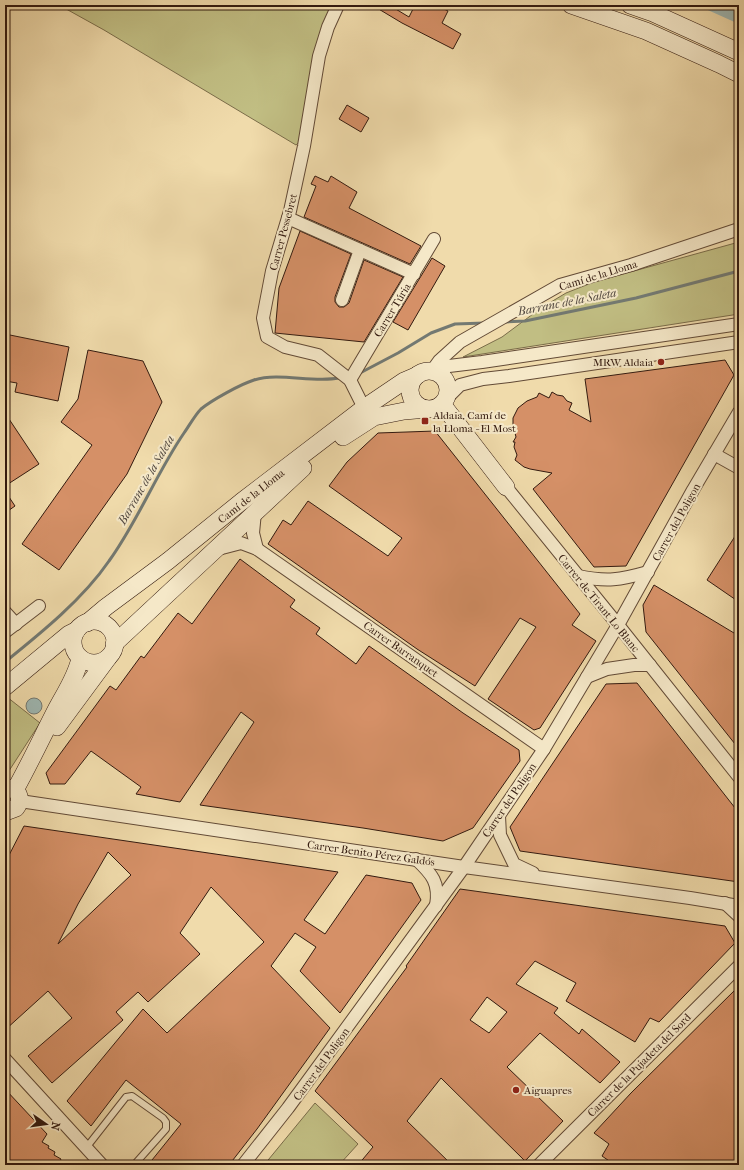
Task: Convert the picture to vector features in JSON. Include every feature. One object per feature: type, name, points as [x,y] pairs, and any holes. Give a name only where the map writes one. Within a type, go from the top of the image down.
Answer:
[{"type":"street","name":"Carrer Pessebret","points":[[338,5],[328,26],[319,56],[304,146],[288,218],[272,270],[263,318],[267,337],[285,347],[318,355],[350,380],[364,408]]},
{"type":"street","points":[[570,5],[646,31],[739,74]]},
{"type":"street","points":[[630,5],[653,13],[739,52]]},
{"type":"street","points":[[288,218],[414,274]]},
{"type":"street","name":"Camí de la Lloma","points":[[428,373],[460,342],[560,285],[631,265],[739,229]]},
{"type":"street","name":"Carrer Túria","points":[[350,380],[434,239]]},
{"type":"street","points":[[342,300],[360,250]]},
{"type":"street","name":"Camí de la Lloma","points":[[7,685],[69,634],[82,626],[168,561],[364,408],[404,381],[449,366],[739,324]]},
{"type":"street","points":[[439,403],[445,382],[440,375],[428,373],[411,384],[410,395],[416,405],[439,403],[460,384],[483,378],[509,376],[739,342]]},
{"type":"street","name":"Camí de la Lloma","points":[[30,764],[111,651],[214,549],[302,468],[350,432],[374,417],[439,403],[457,378],[482,362]]},
{"type":"street","name":"Carrer de Tirant Lo Blanc","points":[[439,403],[739,777]]},
{"type":"street","name":"Carrer del Poligon","points":[[243,1165],[288,1108],[436,906],[544,749],[618,625],[739,412]]},
{"type":"street","points":[[714,454],[739,468]]},
{"type":"street","points":[[255,512],[254,533],[257,549]]},
{"type":"street","name":"Carrer Barranquet","points":[[214,549],[240,543],[257,549],[544,749]]},
{"type":"street","points":[[578,576],[598,580],[625,579],[648,572]]},
{"type":"street","points":[[5,632],[39,606]]},
{"type":"street","points":[[5,612],[16,624]]},
{"type":"street","points":[[7,685],[60,652],[69,650],[85,661],[97,663],[111,651],[114,637],[111,631],[100,623],[94,622],[82,626],[73,640],[77,655]]},
{"type":"street","name":"Camí de la Lloma","points":[[10,803],[76,670],[77,655]]},
{"type":"street","points":[[587,677],[607,669],[634,665],[650,665]]},
{"type":"street","name":"Carrer Benito Pérez Galdós","points":[[10,803],[739,906]]},
{"type":"street","points":[[499,816],[500,835],[514,864],[545,878]]},
{"type":"street","points":[[416,860],[429,871],[436,884],[438,896],[436,906]]},
{"type":"street","name":"Carrer Benito Pérez Galdós","points":[[724,903],[739,902]]},
{"type":"street","points":[[724,903],[739,916]]},
{"type":"street","name":"Carrer Benito Pérez Galdós","points":[[724,903],[739,909]]},
{"type":"street","name":"Carrer de la Pujadeta del Sord","points":[[539,1165],[739,966]]},
{"type":"street","points":[[5,1059],[102,1165]]},
{"type":"lane","points":[[86,1148],[126,1096],[132,1096],[163,1118],[166,1122],[166,1129],[134,1165]]},
{"type":"shaded area","points":[[59,5],[333,5],[302,140],[296,145],[104,30]]},
{"type":"shaded area","points":[[739,242],[739,314],[463,357],[502,337],[541,308],[566,293],[594,282]]},
{"type":"shaded area","points":[[7,697],[40,723],[5,777],[5,698]]},
{"type":"shaded area","points":[[315,1103],[358,1144],[339,1165],[264,1165]]},
{"type":"water","points":[[31,698],[37,698],[42,703],[40,712],[37,714],[31,714],[26,709],[26,703]]},
{"type":"building","points":[[372,5],[389,5],[409,17],[415,5],[436,5],[448,11],[442,23],[461,34],[453,49],[402,23]]},
{"type":"building","points":[[347,105],[369,118],[361,132],[339,119]]},
{"type":"building","points":[[315,176],[328,182],[331,176],[357,192],[349,208],[421,246],[410,264],[304,217],[316,186],[311,184]]},
{"type":"building","points":[[300,231],[351,254],[335,297],[335,302],[339,307],[344,307],[349,303],[364,260],[403,277],[364,342],[275,333],[279,288]]},
{"type":"building","points":[[432,258],[445,266],[408,330],[393,322]]},
{"type":"building","points":[[5,334],[69,347],[58,401],[15,392],[17,383],[5,381]]},
{"type":"building","points":[[88,350],[143,361],[162,402],[127,474],[59,570],[22,544],[92,445],[61,422],[78,399]]},
{"type":"building","points":[[725,360],[734,375],[626,566],[594,567],[533,489],[552,473],[524,467],[515,460],[517,455],[514,447],[515,442],[513,442],[516,437],[513,418],[518,408],[527,401],[537,397],[539,393],[549,398],[552,392],[563,396],[567,401],[572,403],[569,410],[591,422],[585,379]]},
{"type":"building","points":[[5,413],[39,464],[5,486]]},
{"type":"building","points":[[435,431],[580,614],[572,625],[596,641],[540,728],[534,730],[488,699],[536,627],[520,618],[475,686],[417,649],[268,544],[283,520],[291,525],[308,501],[388,556],[402,538],[329,486],[347,462],[378,433]]},
{"type":"building","points":[[5,491],[15,506],[5,513]]},
{"type":"building","points":[[739,530],[739,602],[707,580]]},
{"type":"building","points":[[240,559],[295,600],[290,607],[320,628],[316,634],[356,664],[369,646],[463,713],[519,750],[520,761],[473,828],[443,841],[200,805],[254,722],[241,712],[180,802],[136,794],[141,787],[91,751],[65,784],[50,784],[46,773],[110,686],[116,690],[141,656],[144,658],[178,613],[192,624]]},
{"type":"building","points":[[654,585],[739,636],[739,749],[646,632],[643,605]]},
{"type":"building","points":[[637,683],[739,813],[739,882],[520,851],[510,827],[606,684]]},
{"type":"building","points":[[24,826],[338,872],[304,920],[325,934],[366,875],[412,883],[421,900],[340,1013],[300,971],[316,947],[295,933],[271,966],[330,1028],[229,1165],[148,1165],[181,1124],[126,1080],[91,1126],[67,1101],[143,1009],[167,1033],[264,942],[211,887],[180,933],[200,954],[148,1002],[138,992],[116,1012],[123,1020],[52,1083],[28,1056],[72,1018],[48,991],[5,1030],[5,863]],"holes":[[[108,852],[131,875],[58,944],[78,904]]]},
{"type":"building","points":[[460,889],[725,926],[735,943],[659,1022],[650,1018],[635,1042],[566,1001],[576,983],[535,961],[516,984],[558,1008],[554,1013],[579,1034],[582,1029],[620,1062],[600,1083],[540,1033],[507,1067],[563,1121],[525,1161],[441,1078],[407,1121],[452,1165],[358,1165],[373,1147],[315,1091],[407,967],[406,966]],"holes":[[[487,997],[507,1012],[489,1033],[470,1020]]]},
{"type":"building","points":[[739,986],[739,1165],[615,1165],[602,1156],[609,1144],[594,1133],[631,1093]]},
{"type":"building","points":[[5,1089],[47,1134],[42,1142],[55,1152],[54,1155],[61,1159],[58,1165],[5,1165]]},
{"type":"waterway","points":[[710,5],[739,18]]},
{"type":"waterway","name":"Barranc de la Saleta","points":[[505,322],[525,321],[636,298],[739,271]]},
{"type":"waterway","name":"Barranc de la Saleta","points":[[360,373],[398,353],[431,333],[455,324],[485,323]]},
{"type":"waterway","name":"Barranc de la Saleta","points":[[5,662],[61,615],[99,575],[129,530],[174,449],[194,417],[201,409],[212,401],[254,380],[274,377],[318,379],[339,378]]},
{"type":"place","name":"MRW Aldaia","points":[[661,362]]},
{"type":"place","name":"Aldaia, Camí de la Lloma - El Most","points":[[425,421]]},
{"type":"place","name":"Aiguapres","points":[[516,1090]]}]
